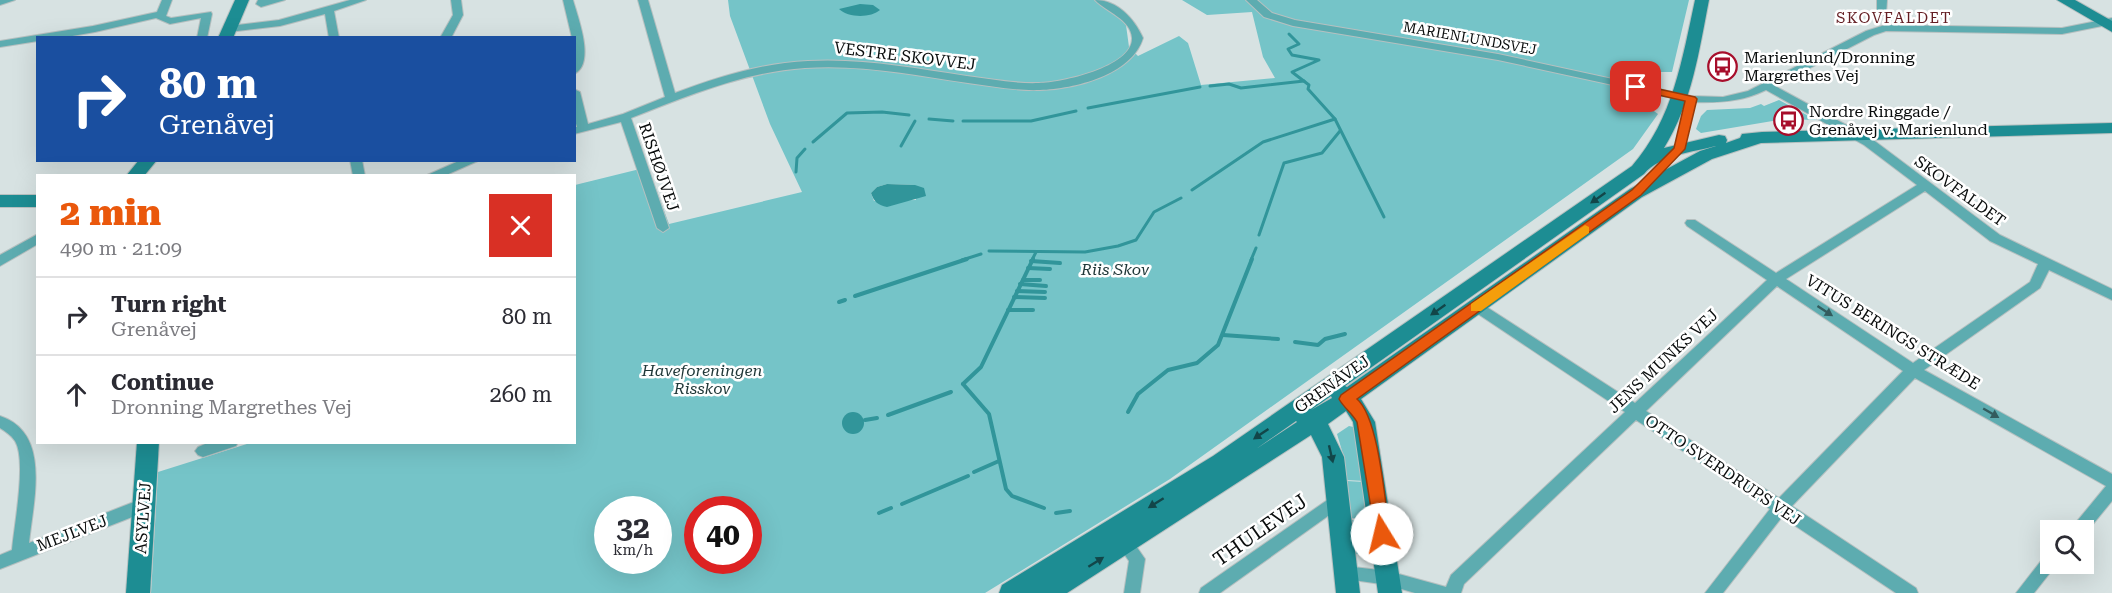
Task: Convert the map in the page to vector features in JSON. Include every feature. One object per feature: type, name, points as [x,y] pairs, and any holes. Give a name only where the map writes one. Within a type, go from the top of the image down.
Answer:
[{"type":"street","points":[[0,2],[10,0]]},
{"type":"street","points":[[167,0],[160,17],[170,21],[207,14],[202,36]]},
{"type":"street","points":[[262,0],[261,4],[280,0]]},
{"type":"street","points":[[227,33],[280,23],[361,0]]},
{"type":"street","points":[[446,36],[459,15],[456,0]]},
{"type":"street","points":[[568,0],[581,50],[576,64]]},
{"type":"street","points":[[643,0],[671,98]]},
{"type":"street","name":"VESTRE SKOVVEJ","points":[[579,130],[625,117],[671,98],[765,69],[818,63],[872,66],[993,83],[1052,86],[1101,72],[1132,54],[1137,41],[1133,26],[1100,0]]},
{"type":"street","points":[[1636,192],[1680,142],[1702,0]]},
{"type":"street","points":[[1645,163],[1685,98],[1712,0]]},
{"type":"street","points":[[1882,0],[1882,12]]},
{"type":"street","points":[[2064,0],[2109,24]]},
{"type":"street","points":[[227,33],[245,1]]},
{"type":"street","name":"MARIENLUNDSVEJ","points":[[1254,3],[1276,18],[1293,23],[1498,57],[1685,98],[1730,99],[1752,93],[1870,33],[1885,28],[2062,31],[2109,24]]},
{"type":"street","points":[[329,9],[334,36]]},
{"type":"street","points":[[51,36],[95,29],[161,14]]},
{"type":"street","points":[[0,44],[36,38]]},
{"type":"street","name":"SKOVFALDET","points":[[1767,86],[1852,133],[1995,238],[2112,295]]},
{"type":"street","points":[[576,107],[579,130]]},
{"type":"street","name":"RISHØJVEJ","points":[[625,117],[663,228]]},
{"type":"street","points":[[1645,163],[1680,142],[1699,144],[1730,138],[1852,133],[2112,128]]},
{"type":"street","points":[[1636,192],[1706,155],[1762,137]]},
{"type":"street","points":[[136,174],[147,162]]},
{"type":"street","points":[[453,172],[467,162]]},
{"type":"street","name":"GRENÅVEJ","points":[[1046,593],[1120,536],[1339,392],[1645,163]]},
{"type":"street","name":"JENS MUNKS VEJ","points":[[1453,593],[1457,580],[1776,279],[1926,187]]},
{"type":"street","name":"GRENÅVEJ","points":[[1339,392],[1477,307],[1636,192]]},
{"type":"street","points":[[0,201],[36,201]]},
{"type":"street","name":"VITUS BERINGS STRÆDE","points":[[1691,223],[1913,370],[2112,482]]},
{"type":"street","points":[[0,261],[36,239]]},
{"type":"street","points":[[1713,593],[1780,508],[1913,370],[2035,285],[2041,276],[2045,262]]},
{"type":"street","name":"OTTO SVERDRUPS VEJ","points":[[1477,307],[1910,593]]},
{"type":"street","points":[[1339,392],[1358,409],[1364,422],[1389,585]]},
{"type":"street","points":[[1305,416],[1328,443],[1333,457],[1346,583],[1389,585],[1442,593]]},
{"type":"street","points":[[0,422],[16,431],[24,445],[26,465],[20,553]]},
{"type":"street","name":"ASYLVEJ","points":[[138,593],[148,444]]},
{"type":"street","points":[[203,451],[225,444]]},
{"type":"street","points":[[2086,520],[2112,490]]},
{"type":"street","name":"THULEVEJ","points":[[1207,593],[1336,501]]},
{"type":"street","name":"MEJLVEJ","points":[[0,562],[144,505]]},
{"type":"street","points":[[1120,536],[1137,559],[1132,593]]},
{"type":"street","name":"GRENÅVEJ","points":[[1011,593],[1120,536]]},
{"type":"street","points":[[2024,593],[2040,574]]},
{"type":"green space","name":"Riis Skov","points":[[728,0],[1104,0],[1126,25],[1129,47],[1138,56],[1179,36],[1188,43],[1201,85],[1275,78],[1263,57],[1252,12],[1207,15],[1182,0],[1689,0],[1672,72],[1647,72],[1636,98],[1658,114],[1633,149],[1170,479],[985,593],[151,593],[158,472],[247,444],[576,444],[576,185],[648,167],[669,224],[802,192],[770,124],[730,16]],"holes":[[[887,184],[915,185],[916,200],[874,201],[871,193],[877,187]]]},
{"type":"green space","points":[[1779,100],[1816,120],[1784,119],[1701,133],[1696,129],[1701,116],[1707,110],[1750,108]]},
{"type":"green space","points":[[1349,426],[1358,428],[1366,481],[1345,480],[1343,454],[1337,434]]},
{"type":"green space","points":[[1347,481],[1365,482],[1371,520],[1350,518]]},
{"type":"green space","points":[[1352,520],[1371,521],[1376,555],[1355,554]]},
{"type":"shaded area","points":[[860,4],[873,5],[880,10],[860,16],[848,14],[839,9]]},
{"type":"shaded area","points":[[887,184],[915,185],[924,188],[926,196],[887,207],[875,201],[871,193],[877,187]]},
{"type":"shaded area","points":[[853,412],[861,415],[864,423],[861,431],[853,434],[845,431],[842,423],[845,415]]},
{"type":"waterway","points":[[1289,34],[1299,44],[1288,49],[1292,55],[1319,60],[1292,72],[1304,81]]},
{"type":"waterway","points":[[1210,86],[1229,84],[1241,88],[1304,81]]},
{"type":"waterway","points":[[1304,81],[1309,85],[1308,89],[1335,119]]},
{"type":"waterway","points":[[1088,108],[1200,87]]},
{"type":"waterway","points":[[963,121],[1031,121],[1076,111]]},
{"type":"waterway","points":[[813,142],[847,113],[882,112],[909,115]]},
{"type":"waterway","points":[[929,119],[953,121]]},
{"type":"waterway","points":[[1192,190],[1263,142],[1335,119]]},
{"type":"waterway","points":[[1335,119],[1384,217]]},
{"type":"waterway","points":[[901,146],[915,121]]},
{"type":"waterway","points":[[1259,235],[1284,163],[1322,153],[1340,131]]},
{"type":"waterway","points":[[796,172],[797,158],[805,149]]},
{"type":"waterway","points":[[989,251],[1085,252],[1118,246],[1136,240],[1154,212],[1181,198]]},
{"type":"waterway","points":[[1251,260],[1256,248]]},
{"type":"waterway","points":[[1032,260],[1036,252]]},
{"type":"waterway","points":[[962,260],[981,254]]},
{"type":"waterway","points":[[855,296],[967,259]]},
{"type":"waterway","points":[[1128,412],[1138,394],[1168,370],[1197,363],[1218,345],[1252,259]]},
{"type":"waterway","points":[[1029,268],[1032,261]]},
{"type":"waterway","points":[[1032,261],[1060,263]]},
{"type":"waterway","points":[[1021,284],[1029,268]]},
{"type":"waterway","points":[[1029,268],[1050,269]]},
{"type":"waterway","points":[[1023,280],[1040,280]]},
{"type":"waterway","points":[[1018,291],[1021,284]]},
{"type":"waterway","points":[[1021,284],[1046,286]]},
{"type":"waterway","points":[[1015,297],[1018,291]]},
{"type":"waterway","points":[[1018,291],[1045,292]]},
{"type":"waterway","points":[[1008,310],[1015,297]]},
{"type":"waterway","points":[[1015,297],[1045,298]]},
{"type":"waterway","points":[[839,302],[845,300]]},
{"type":"waterway","points":[[1008,310],[1033,310]]},
{"type":"waterway","points":[[1008,310],[981,367],[963,384],[989,414],[1006,489],[1012,496],[1044,508]]},
{"type":"waterway","points":[[1295,342],[1318,345],[1325,339],[1345,334]]},
{"type":"waterway","points":[[1223,335],[1278,339]]},
{"type":"waterway","points":[[888,415],[951,392]]},
{"type":"waterway","points":[[865,420],[877,418]]},
{"type":"waterway","points":[[974,472],[999,461]]},
{"type":"waterway","points":[[902,504],[968,476]]},
{"type":"waterway","points":[[879,513],[891,508]]},
{"type":"waterway","points":[[1056,513],[1070,511]]},
{"type":"slow traffic","points":[[1476,307],[1585,230]]},
{"type":"place","name":"Marienlund/Dronning Margrethes Vej","points":[[1723,66]]},
{"type":"place","name":"Nordre Ringgade / Grenåvej v. Marienlund","points":[[1788,120]]},
{"type":"district","name":"SKOVFALDET","points":[[1894,18]]},
{"type":"route","points":[[1382,534],[1364,422],[1358,409],[1347,399],[1636,192],[1679,149],[1680,136],[1691,99],[1636,87]]},
{"type":"park label","name":"Haveforeningen Risskov","points":[[702,379]]}]
